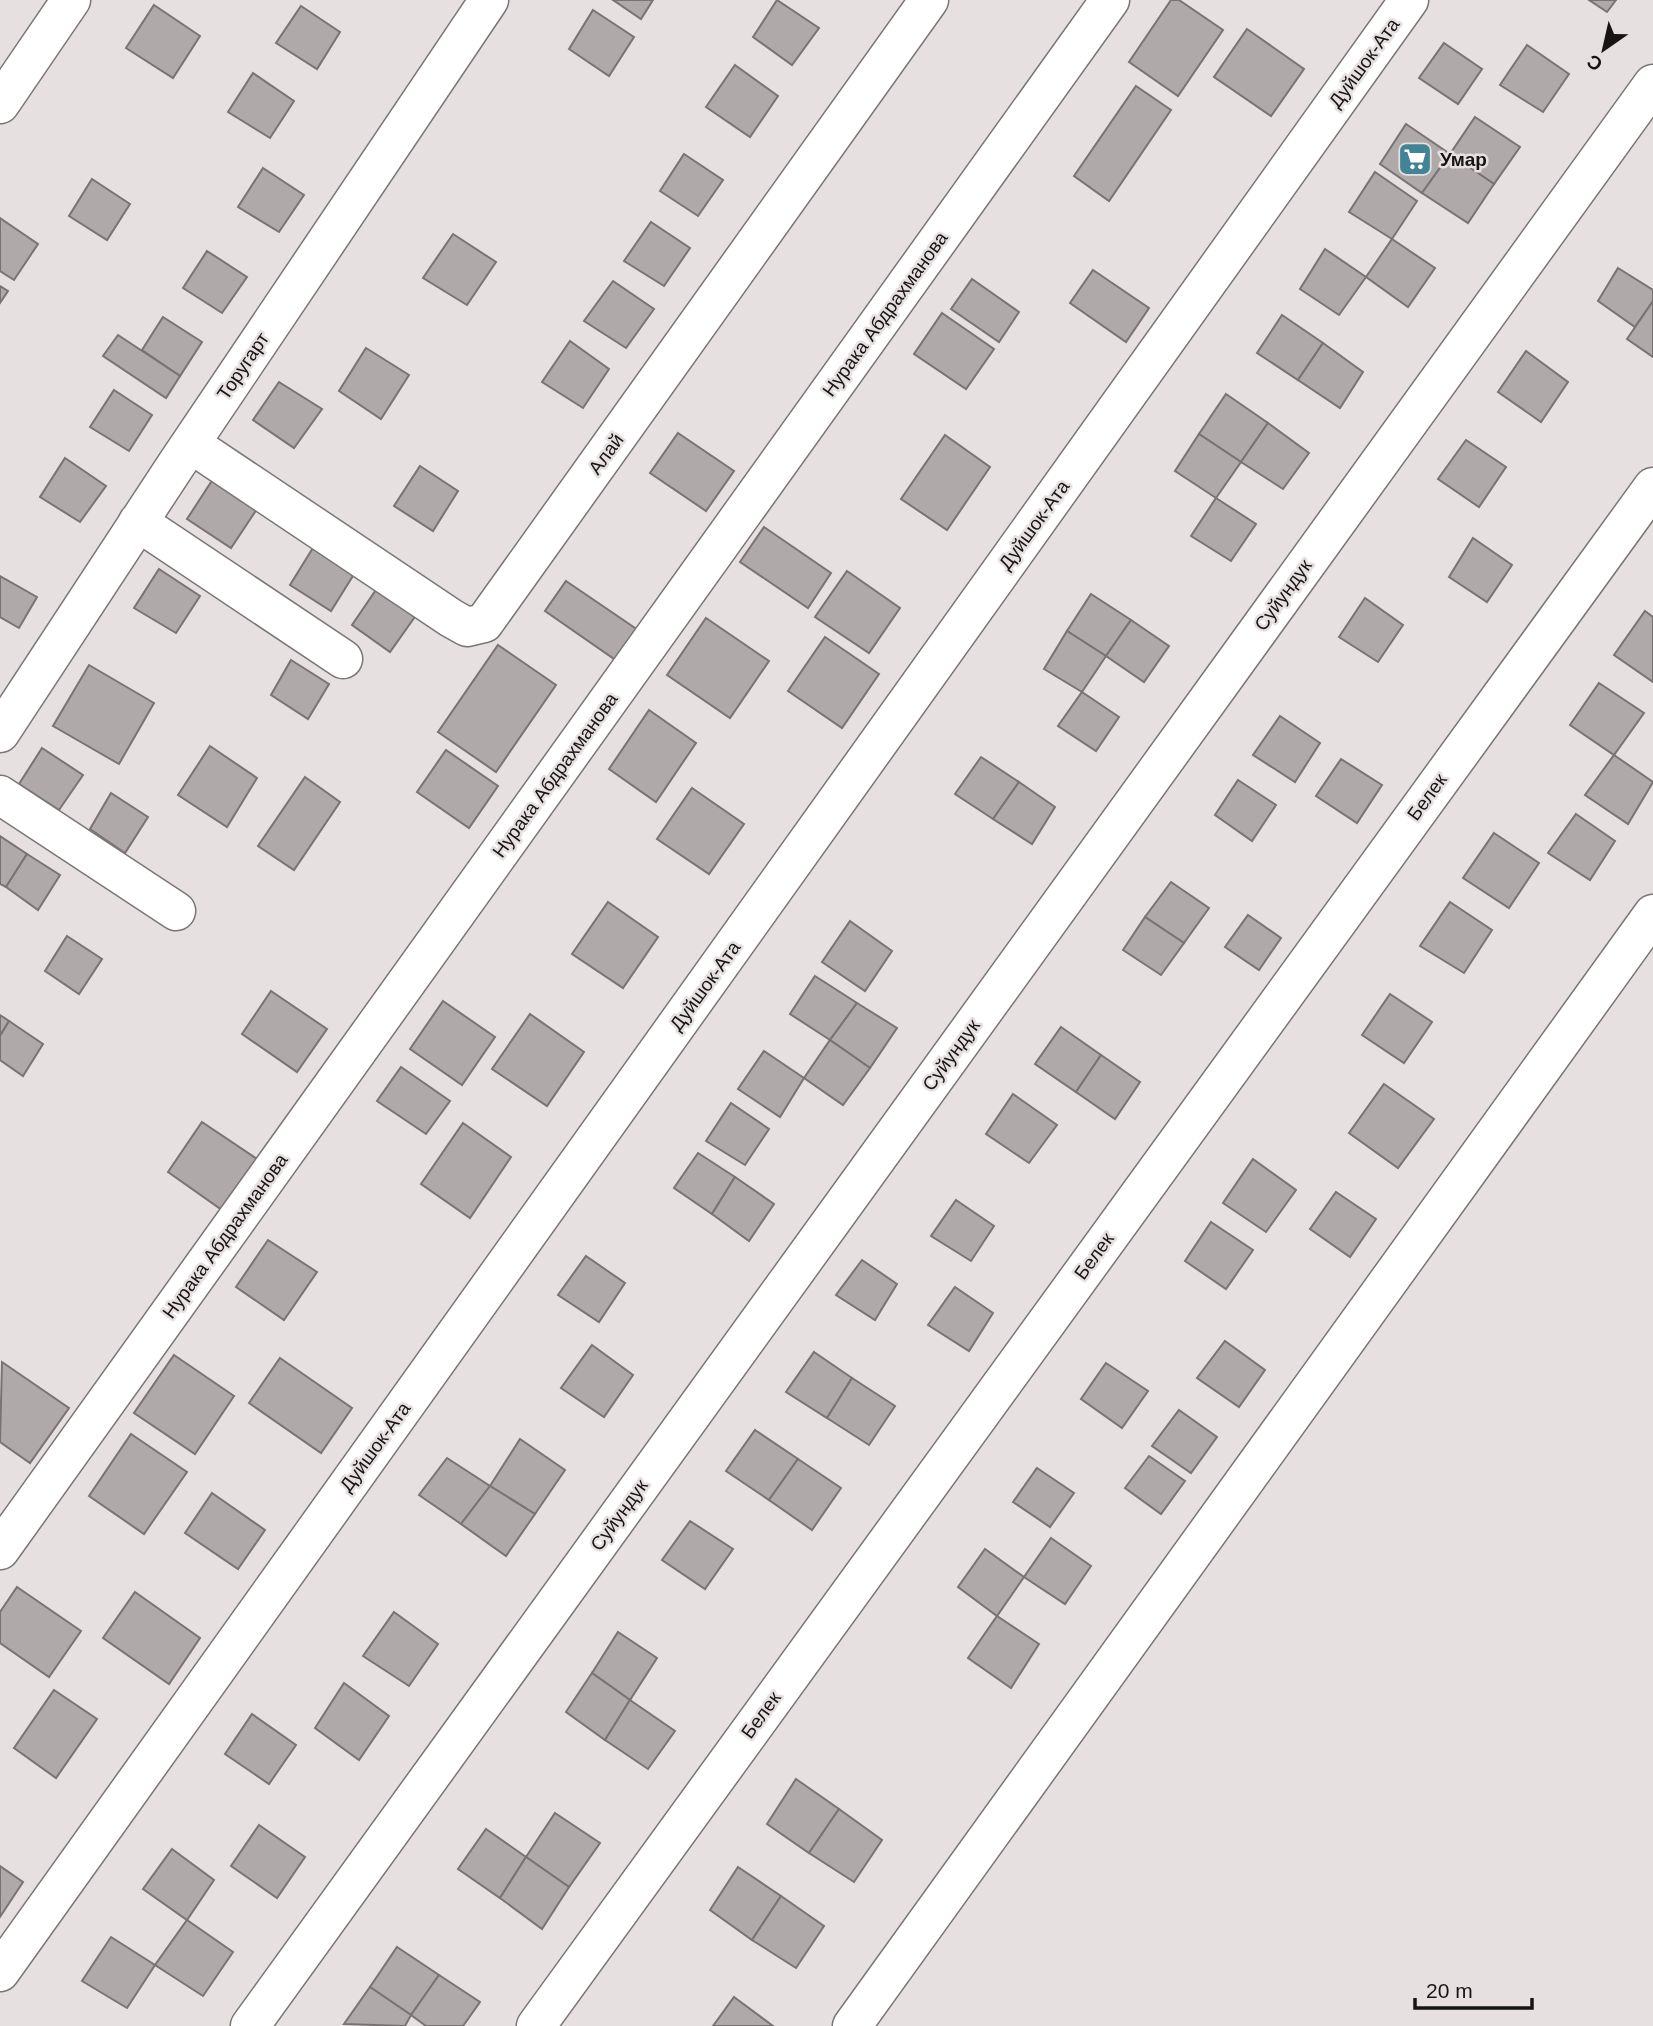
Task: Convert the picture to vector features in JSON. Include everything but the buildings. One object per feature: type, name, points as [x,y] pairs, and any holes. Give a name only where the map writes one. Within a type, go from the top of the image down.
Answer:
[{"type":"street","points":[[0,104],[71,0]]},
{"type":"street","name":"Торугарт","points":[[0,733],[138,522],[489,0]]},
{"type":"street","name":"Алай","points":[[191,444],[451,618],[467,627],[484,623],[929,0]]},
{"type":"street","name":"Нурака Абдрахманова","points":[[0,1550],[1110,0]]},
{"type":"street","name":"Дуйшок-Ата","points":[[0,1972],[1409,0]]},
{"type":"street","name":"Суйундук","points":[[250,2026],[1653,84]]},
{"type":"street","name":"Белек","points":[[536,2026],[1653,487]]},
{"type":"street","points":[[138,522],[343,659]]},
{"type":"street","points":[[0,795],[176,911]]},
{"type":"street","points":[[852,2026],[1653,914]]},
{"type":"place","name":"Умар","points":[[1415,159]]}]
